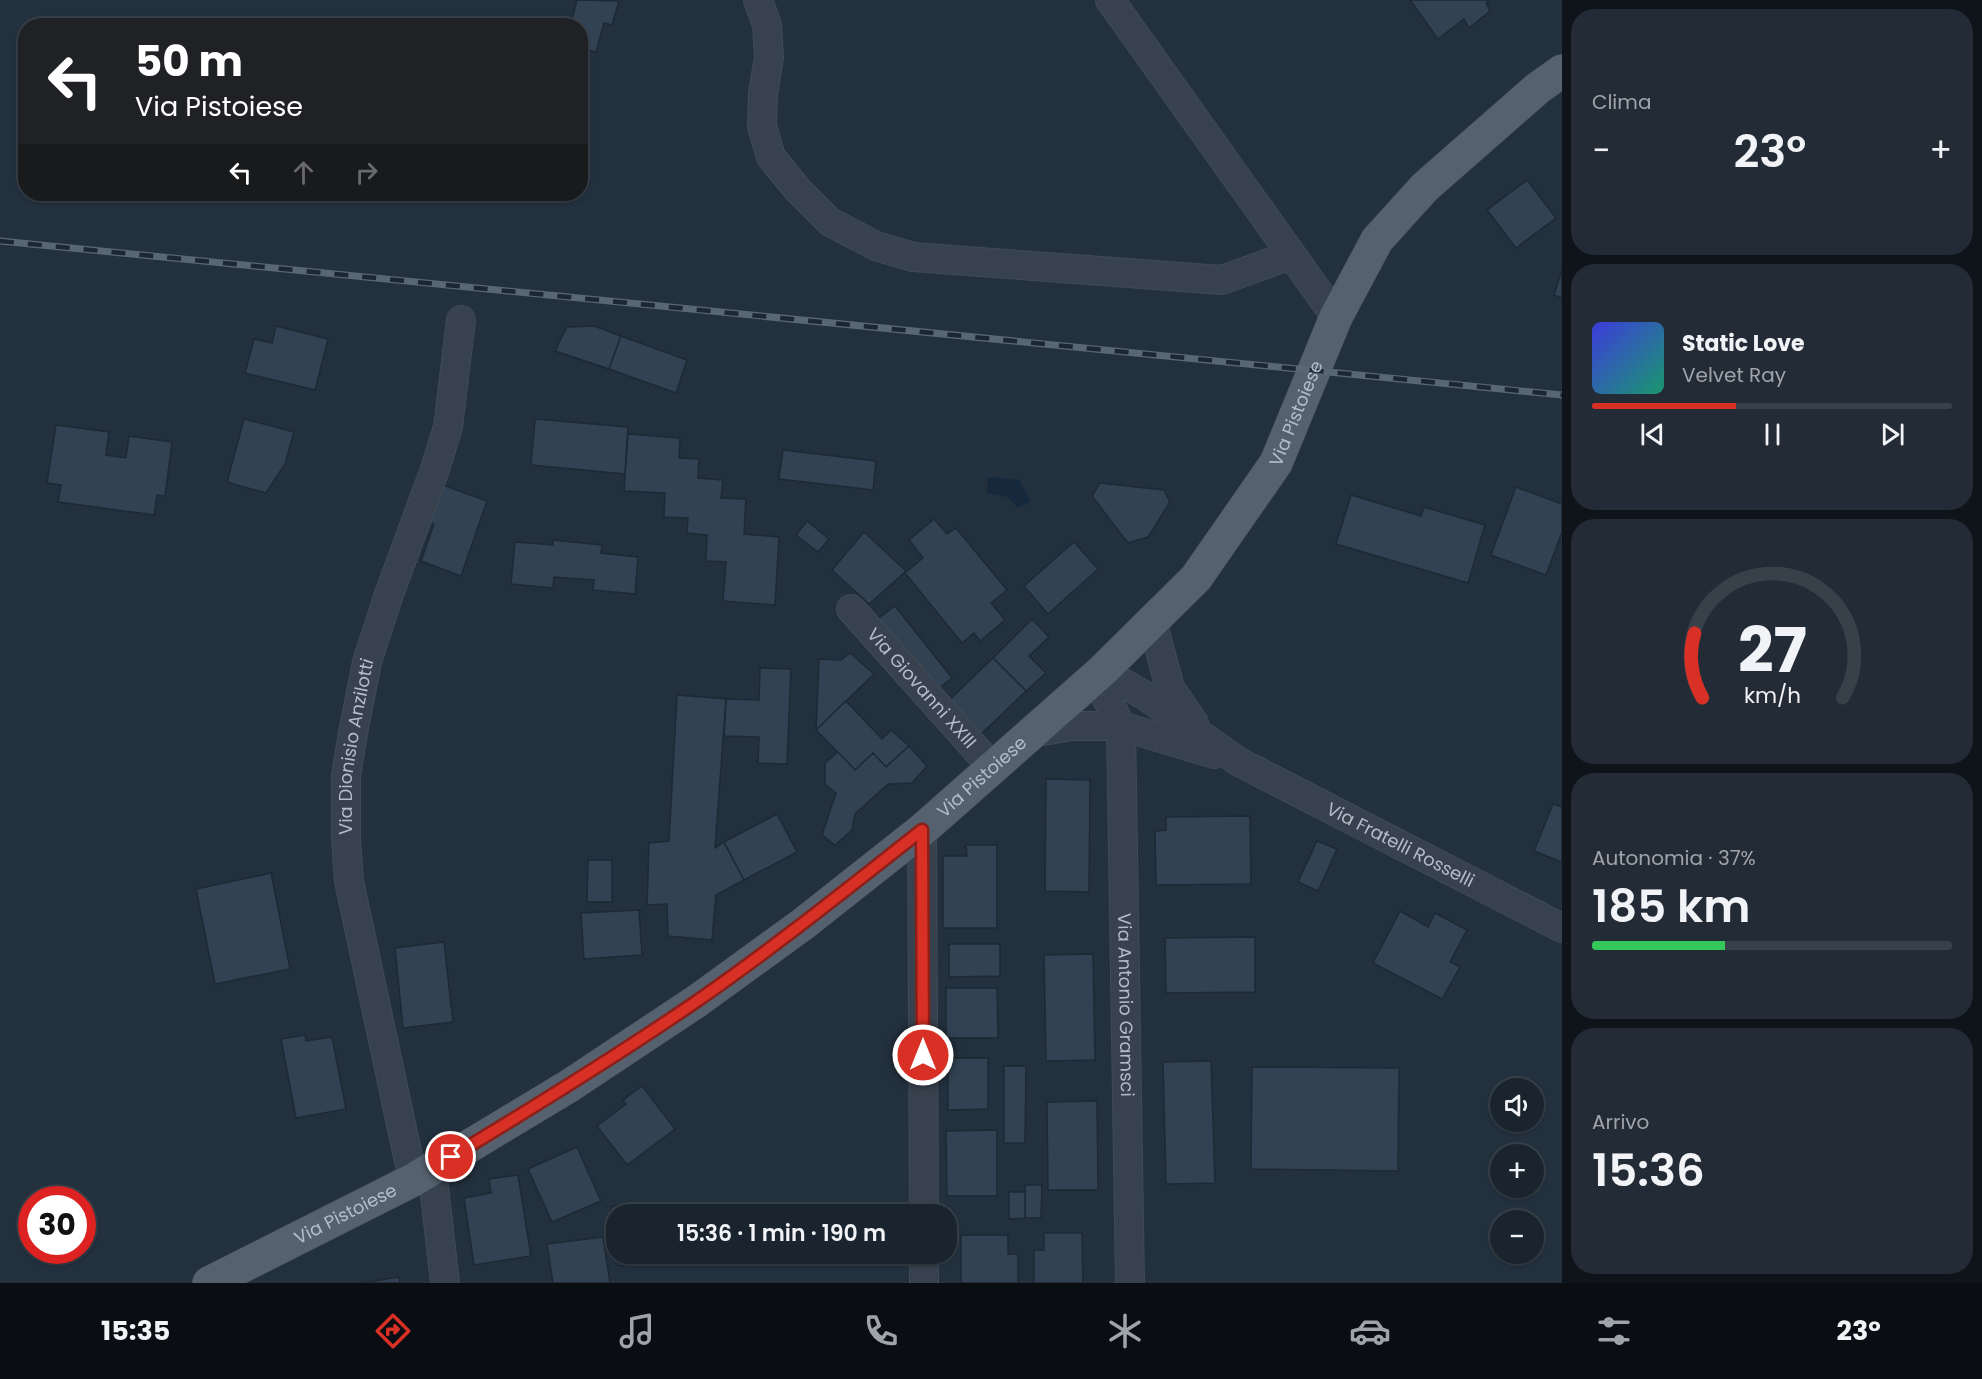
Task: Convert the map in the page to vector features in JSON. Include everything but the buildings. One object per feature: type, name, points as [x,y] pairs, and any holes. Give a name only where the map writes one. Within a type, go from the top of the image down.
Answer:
[{"type":"main road","name":"Via Pistoiese","points":[[209,1283],[422,1174],[569,1086],[697,1001],[803,924],[922,830],[1102,671],[1196,578],[1276,463],[1336,317],[1377,240],[1425,187],[1538,88],[1562,72]]},
{"type":"street","points":[[758,0],[767,25],[769,57],[763,94],[762,126],[771,157],[798,190],[830,222],[876,246],[913,257],[1222,280],[1292,255]]},
{"type":"street","points":[[1110,0],[1336,317]]},
{"type":"street","name":"Via Dionisio Anzilotti","points":[[445,1283],[422,1174],[350,881],[346,839],[346,776],[367,662],[448,427],[461,320]]},
{"type":"street","name":"Via Giovanni XXIII","points":[[851,609],[992,767]]},
{"type":"street","name":"Via Fratelli Rosselli","points":[[1152,621],[1170,688],[1194,722],[1239,762]]},
{"type":"street","points":[[1102,671],[1105,695],[1121,726]]},
{"type":"street","name":"Via Fratelli Rosselli","points":[[1102,671],[1144,695],[1239,762],[1562,928]]},
{"type":"street","name":"Via Fratelli Rosselli","points":[[1031,733],[1072,726],[1121,726],[1239,762]]},
{"type":"street","name":"Via Antonio Gramsci","points":[[1121,726],[1130,1283]]},
{"type":"street","points":[[922,830],[924,1204]]},
{"type":"street","points":[[924,1264],[924,1283]]},
{"type":"water","points":[[988,477],[1019,480],[1031,501],[1018,508],[1008,497],[987,493]]},
{"type":"railway","points":[[0,241],[1562,395]]},
{"type":"route","points":[[451,1157],[569,1086],[697,1001],[803,924],[922,830],[923,1055]]}]
